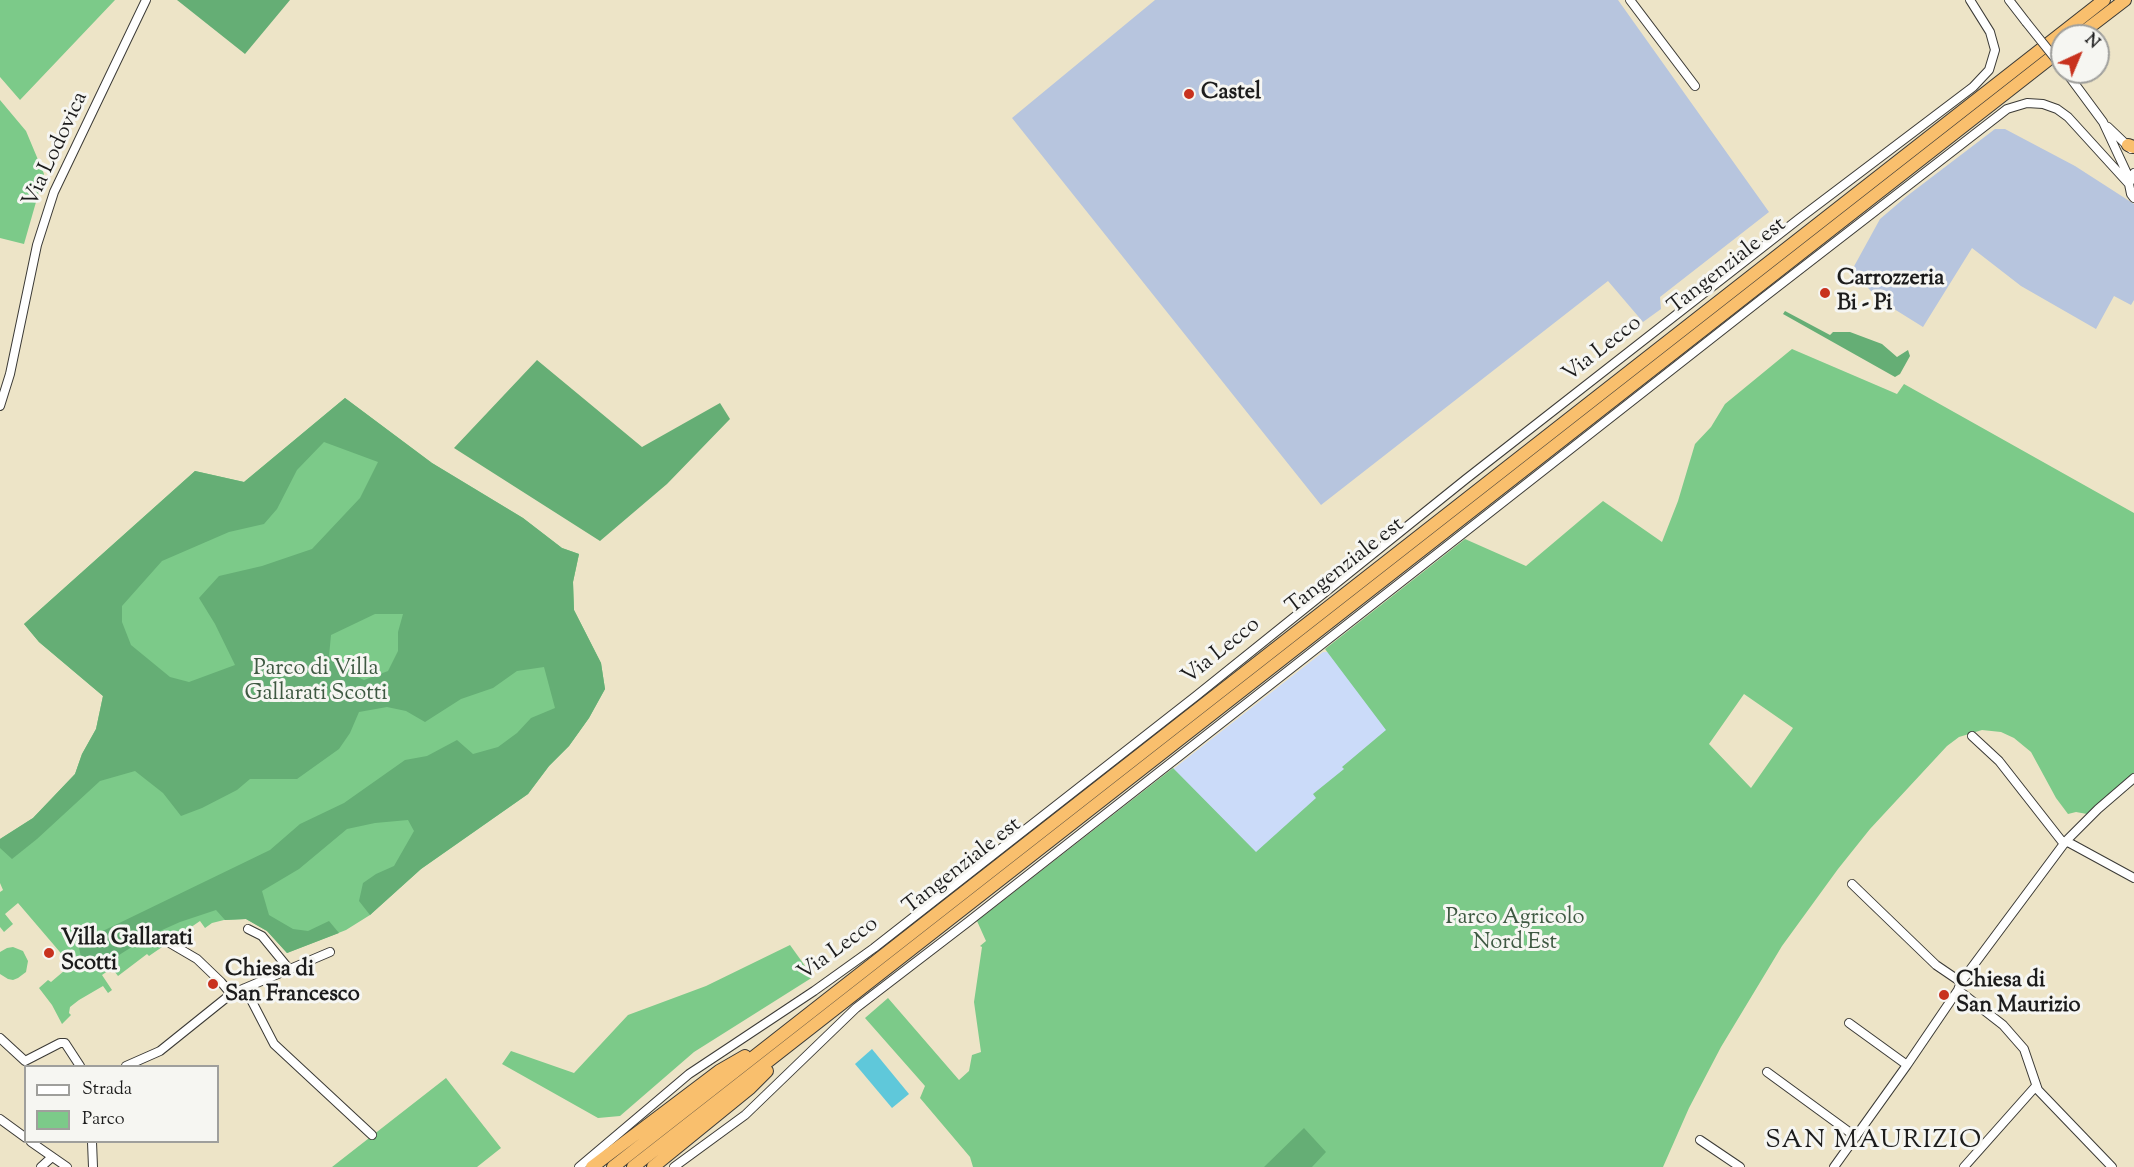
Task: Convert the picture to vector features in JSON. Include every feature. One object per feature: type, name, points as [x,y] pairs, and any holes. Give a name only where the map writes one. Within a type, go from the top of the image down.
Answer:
[{"type":"highway","name":"Tangenziale est","points":[[613,1167],[2104,0]]},
{"type":"highway","points":[[2094,24],[2125,0]]},
{"type":"highway","points":[[2103,24],[2134,0]]},
{"type":"highway","name":"Tangenziale est","points":[[633,1167],[2050,58]]},
{"type":"highway","points":[[592,1167],[719,1071],[788,1030]]},
{"type":"highway","points":[[653,1167],[750,1088],[799,1037]]},
{"type":"street","name":"Via Lodovica","points":[[0,406],[47,211],[146,0]]},
{"type":"street","points":[[1630,0],[1695,86]]},
{"type":"street","name":"Via Lecco","points":[[579,1167],[689,1074],[874,948],[1196,696],[1466,479],[1982,79],[1992,64],[1994,44],[1990,32],[1970,0]]},
{"type":"street","points":[[2009,0],[2050,52]]},
{"type":"street","points":[[2076,84],[2103,122],[2131,179],[2131,194],[2134,198]]},
{"type":"street","points":[[674,1167],[745,1115],[856,1008],[978,915],[2007,109],[2026,103],[2043,104],[2057,109],[2131,179]]},
{"type":"street","points":[[2103,122],[2132,148]]},
{"type":"street","points":[[1972,736],[1999,761],[2065,843],[2134,878]]},
{"type":"street","points":[[1834,1167],[1960,986],[2065,843],[2098,809],[2134,778]]},
{"type":"street","points":[[1852,884],[2003,1025],[2024,1049],[2038,1090],[2112,1167]]},
{"type":"street","points":[[248,929],[262,936],[288,969]]},
{"type":"street","points":[[168,942],[197,959],[221,981],[231,994]]},
{"type":"street","points":[[128,1065],[160,1051],[231,994],[330,952]]},
{"type":"street","points":[[245,988],[274,1044],[372,1135]]},
{"type":"street","points":[[1849,1023],[1907,1065]]},
{"type":"street","points":[[0,1038],[25,1061],[60,1043],[65,1043],[79,1065]]},
{"type":"street","points":[[0,1054],[8,1046]]},
{"type":"street","points":[[1767,1072],[1856,1137]]},
{"type":"street","points":[[1964,1167],[2035,1083]]},
{"type":"street","points":[[0,1119],[24,1137]]},
{"type":"street","points":[[1700,1140],[1740,1167]]},
{"type":"street","points":[[32,1143],[67,1167]]},
{"type":"street","points":[[92,1143],[93,1167]]},
{"type":"street","points":[[41,1167],[52,1157]]},
{"type":"shaded area","points":[[1155,0],[1618,0],[1769,212],[1660,297],[1661,309],[1643,322],[1608,281],[1321,505],[1012,118]]},
{"type":"shaded area","points":[[1995,129],[2005,129],[2075,166],[2134,204],[2134,300],[2131,305],[2114,296],[2096,329],[2021,286],[1972,248],[1923,327],[1878,299],[1852,270],[1880,219]]},
{"type":"shaded area","points":[[1323,652],[1344,652],[1390,731],[1213,911],[1108,820]]},
{"type":"green space","points":[[0,0],[115,0],[20,100],[0,77]]},
{"type":"green space","points":[[177,0],[290,0],[245,54]]},
{"type":"green space","points":[[0,100],[26,131],[44,174],[24,244],[0,238]]},
{"type":"green space","points":[[1785,311],[1830,335],[1833,332],[1850,332],[1882,344],[1897,357],[1908,350],[1910,356],[1900,374],[1895,377],[1783,314]]},
{"type":"green space","name":"Parco Agricolo Nord Est","points":[[1792,349],[1897,394],[1904,384],[2134,513],[2134,784],[2105,808],[2100,802],[2087,814],[2076,812],[2068,814],[2056,798],[2031,752],[2014,738],[2001,732],[1982,730],[1959,737],[1947,746],[1870,829],[1782,946],[1721,1047],[1689,1108],[1663,1167],[973,1167],[970,1157],[920,1098],[925,1086],[865,1018],[888,998],[959,1080],[969,1071],[972,1055],[981,1052],[974,1002],[982,947],[980,946],[986,941],[977,921],[1173,768],[1256,852],[1316,798],[1313,794],[1386,730],[1325,649],[1465,539],[1526,566],[1603,501],[1662,542],[1678,501],[1695,444],[1711,427],[1725,404]],"holes":[[[1744,694],[1793,728],[1751,788],[1709,744]]]},
{"type":"green space","points":[[537,360],[642,447],[720,403],[730,419],[667,484],[600,541],[454,448]]},
{"type":"green space","name":"Parco di Villa Gallarati Scotti","points":[[345,398],[432,463],[523,518],[562,548],[579,554],[573,582],[574,610],[601,663],[605,689],[589,718],[569,746],[549,766],[528,794],[421,869],[370,915],[346,930],[287,953],[267,931],[246,919],[224,920],[212,923],[205,928],[200,921],[149,956],[147,954],[118,976],[112,968],[102,975],[112,990],[108,993],[103,986],[79,1000],[70,1007],[71,1015],[62,1024],[52,1005],[39,988],[48,980],[51,982],[71,965],[18,903],[5,914],[13,924],[4,932],[0,927],[0,892],[3,890],[0,883],[0,839],[33,818],[75,774],[82,754],[96,729],[103,696],[39,642],[24,624],[195,471],[244,482]]},
{"type":"green space","name":"Parco di Villa Gallarati Scotti","points":[[345,398],[432,463],[523,518],[562,548],[579,554],[573,582],[574,610],[601,663],[605,689],[589,718],[569,746],[549,766],[528,794],[421,869],[370,915],[359,901],[363,883],[394,866],[414,831],[408,820],[375,823],[347,829],[299,869],[262,891],[269,915],[293,929],[308,931],[329,921],[339,933],[287,953],[267,931],[246,919],[225,920],[216,910],[151,935],[119,955],[98,972],[81,957],[78,943],[270,850],[300,824],[344,803],[405,760],[427,756],[457,740],[473,754],[498,747],[517,733],[531,718],[555,708],[544,667],[517,671],[493,688],[461,699],[425,722],[406,711],[387,707],[359,712],[350,733],[339,749],[297,779],[250,779],[237,790],[181,816],[163,793],[135,771],[100,781],[12,859],[0,848],[0,839],[33,818],[75,774],[82,754],[96,729],[103,696],[39,642],[24,624],[195,471],[244,482]],"holes":[[[324,442],[378,462],[360,498],[312,549],[262,566],[219,576],[199,598],[235,665],[189,682],[170,677],[131,645],[122,622],[122,606],[162,561],[229,532],[264,524],[277,509],[297,470]],[[375,614],[403,614],[398,632],[398,651],[388,671],[364,680],[345,671],[329,656],[331,635]]]},
{"type":"green space","points":[[790,945],[813,977],[694,1052],[620,1116],[598,1118],[502,1064],[511,1051],[574,1073],[628,1015],[706,986]]},
{"type":"green space","points":[[13,947],[23,951],[28,961],[26,972],[13,980],[0,974],[0,952]]},
{"type":"green space","points":[[446,1078],[501,1148],[477,1167],[332,1167]]},
{"type":"green space","points":[[1304,1128],[1326,1152],[1312,1167],[1264,1167]]},
{"type":"water","points":[[872,1049],[909,1094],[892,1108],[855,1064]]},
{"type":"place","name":"Castel","points":[[1189,94]]},
{"type":"place","name":"Carrozzeria Bi - Pi","points":[[1825,293]]},
{"type":"place","name":"Villa Gallarati Scotti","points":[[49,953]]},
{"type":"place","name":"Chiesa di San Francesco","points":[[213,984]]},
{"type":"place","name":"Chiesa di San Maurizio","points":[[1944,995]]},
{"type":"district","name":"SAN MAURIZIO","points":[[1874,1143]]}]
